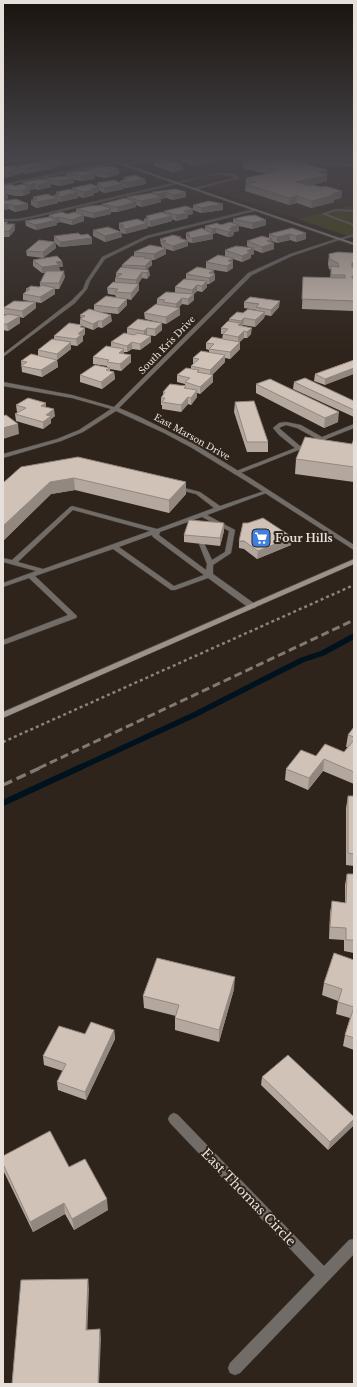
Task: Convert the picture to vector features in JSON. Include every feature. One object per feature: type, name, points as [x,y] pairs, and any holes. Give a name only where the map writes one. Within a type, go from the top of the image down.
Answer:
[{"type":"street","points":[[3,356],[73,302],[85,289],[88,281],[103,258],[148,237],[204,223]]},
{"type":"street","points":[[292,223],[354,244]]},
{"type":"street","name":"South Kris Drive","points":[[3,456],[59,440],[81,431],[115,409],[250,274],[286,257],[354,235]]},
{"type":"street","name":"East Marson Drive","points":[[3,384],[44,391],[115,409],[138,418],[166,432],[236,473],[354,548]]},
{"type":"street","points":[[299,448],[281,434],[276,428],[280,424],[286,423],[294,425],[322,439]]},
{"type":"street","points":[[236,473],[354,426]]},
{"type":"street","points":[[168,485],[198,493],[219,509]]},
{"type":"street","points":[[3,585],[157,531],[202,518],[219,509],[266,492]]},
{"type":"street","points":[[13,563],[72,508],[157,531]]},
{"type":"street","points":[[202,518],[232,530],[228,553],[210,564]]},
{"type":"street","points":[[157,531],[155,536],[252,606]]},
{"type":"street","points":[[202,544],[210,564],[209,575]]},
{"type":"street","points":[[114,546],[173,589],[209,575]]},
{"type":"street","points":[[3,560],[43,571]]},
{"type":"street","points":[[3,715],[354,561]]},
{"type":"street","points":[[3,643],[73,616],[31,576]]},
{"type":"street","name":"East Thomas Circle","points":[[174,1119],[324,1275]]},
{"type":"street","points":[[235,1368],[354,1245]]},
{"type":"path","points":[[3,742],[354,585]]},
{"type":"shaded area","points":[[309,223],[354,223],[354,238]]},
{"type":"building","points":[[3,223],[15,224],[9,231],[3,231]]},
{"type":"building","points":[[29,223],[45,223],[35,225]]},
{"type":"building","points":[[119,223],[148,223],[125,229],[120,227],[124,226]]},
{"type":"building","points":[[217,223],[221,225],[232,223],[239,225],[231,227],[234,228],[229,229],[233,231],[228,232],[205,226]]},
{"type":"building","points":[[108,227],[121,232],[105,236],[93,230]]},
{"type":"building","points":[[202,228],[213,234],[192,238],[187,236],[190,235],[186,233]]},
{"type":"building","points":[[292,228],[306,233],[296,236],[290,234],[277,237],[269,234]]},
{"type":"building","points":[[78,233],[81,235],[88,234],[92,238],[60,242],[54,236]]},
{"type":"building","points":[[173,235],[188,241],[173,246],[162,242],[166,241],[160,239]]},
{"type":"building","points":[[262,236],[272,239],[267,241],[274,243],[262,247],[247,241]]},
{"type":"building","points":[[39,240],[55,242],[43,252],[26,251]]},
{"type":"building","points":[[150,245],[166,248],[154,254],[134,252]]},
{"type":"building","points":[[236,246],[254,248],[247,251],[251,252],[242,256],[225,250]]},
{"type":"building","points":[[338,252],[354,253],[354,262],[352,263],[352,267],[354,267],[354,276],[352,276],[352,278],[354,278],[354,301],[302,299],[303,277],[345,278],[345,275],[331,275],[331,266],[339,267],[338,263],[330,259],[329,254]]},
{"type":"building","points":[[218,255],[233,258],[228,261],[233,262],[227,266],[206,262]]},
{"type":"building","points":[[57,256],[62,261],[56,262],[59,265],[42,267],[33,260]]},
{"type":"building","points":[[132,256],[152,259],[145,266],[122,265]]},
{"type":"building","points":[[121,267],[149,270],[147,273],[142,272],[136,280],[115,278],[122,274],[116,273]]},
{"type":"building","points":[[197,267],[214,270],[209,273],[215,274],[209,278],[186,274]]},
{"type":"building","points":[[46,271],[64,271],[59,283],[40,283]]},
{"type":"building","points":[[184,279],[207,281],[202,286],[197,285],[192,290],[175,287]]},
{"type":"building","points":[[113,282],[139,284],[131,293],[115,292],[118,289],[107,288]]},
{"type":"building","points":[[42,285],[55,288],[40,297],[23,294],[30,289],[26,289],[31,286],[39,287]]},
{"type":"building","points":[[166,292],[194,294],[188,299],[182,298],[176,304],[163,302],[165,300],[157,299]]},
{"type":"building","points":[[106,296],[127,299],[118,308],[94,305]]},
{"type":"building","points":[[250,297],[280,301],[271,310],[256,307],[259,304],[244,302]]},
{"type":"building","points":[[14,301],[36,302],[22,311],[3,308]]},
{"type":"building","points":[[156,304],[180,308],[166,317],[144,313]]},
{"type":"building","points":[[89,309],[111,315],[102,321],[98,321],[93,324],[80,319],[85,316],[80,315]]},
{"type":"building","points":[[248,309],[265,312],[255,320],[244,318],[241,321],[229,319],[237,312],[243,313]]},
{"type":"building","points":[[8,314],[20,316],[7,324],[3,324],[3,316]]},
{"type":"building","points":[[138,319],[162,323],[155,329],[147,328],[144,331],[127,328]]},
{"type":"building","points":[[228,321],[241,323],[238,325],[252,328],[247,332],[244,331],[238,337],[223,334],[228,329],[221,328]]},
{"type":"building","points":[[69,323],[82,325],[80,327],[85,328],[78,334],[82,334],[76,339],[54,336]]},
{"type":"building","points":[[124,333],[134,335],[138,333],[151,336],[140,344],[132,342],[127,346],[111,342]]},
{"type":"building","points":[[212,337],[240,342],[230,352],[209,349],[214,344],[206,343]]},
{"type":"building","points":[[52,339],[71,342],[57,354],[38,350]]},
{"type":"building","points":[[106,346],[124,349],[119,353],[131,355],[120,364],[107,362],[109,360],[93,357]]},
{"type":"building","points":[[201,351],[225,355],[210,370],[191,366],[199,359],[193,358]]},
{"type":"building","points":[[31,354],[57,360],[41,370],[21,366],[27,362],[21,361]]},
{"type":"building","points":[[354,360],[354,368],[325,379],[315,374]]},
{"type":"building","points":[[95,365],[110,368],[106,370],[114,372],[101,382],[80,375]]},
{"type":"building","points":[[186,368],[199,370],[197,372],[213,375],[200,387],[185,382],[190,378],[177,375]]},
{"type":"building","points":[[305,378],[354,401],[354,410],[294,382]]},
{"type":"building","points":[[270,379],[339,412],[325,418],[256,384]]},
{"type":"building","points":[[170,384],[186,386],[184,388],[197,390],[191,398],[188,397],[181,405],[162,402],[165,398],[161,398],[165,392],[163,392]]},
{"type":"building","points":[[28,398],[46,403],[41,406],[54,409],[46,415],[51,416],[43,422],[15,414],[26,408],[16,405]]},
{"type":"building","points":[[254,401],[268,442],[247,442],[235,402]]},
{"type":"building","points":[[6,415],[18,424],[3,428],[3,416]]},
{"type":"building","points":[[305,437],[352,444],[354,439],[354,467],[296,459]]},
{"type":"building","points":[[78,457],[186,482],[169,500],[74,478],[50,482],[3,526],[3,483],[21,467]]},
{"type":"building","name":"Four Hills","points":[[263,518],[292,537],[258,551],[244,541],[239,541],[243,523],[248,523]]},
{"type":"building","points":[[189,520],[224,523],[220,538],[184,535]]},
{"type":"building","points":[[354,727],[354,737],[348,735]]},
{"type":"building","points":[[354,740],[354,772],[324,759],[309,778],[286,769],[301,750],[316,756],[325,744],[344,752]]},
{"type":"building","points":[[348,796],[354,796],[354,854],[348,853]]},
{"type":"building","points":[[347,874],[354,874],[354,940],[346,940],[346,928],[330,927],[332,901],[346,903]]},
{"type":"building","points":[[334,953],[354,960],[354,1007],[338,1002],[342,989],[324,983]]},
{"type":"building","points":[[157,958],[235,977],[219,1030],[175,1018],[179,1005],[143,996]]},
{"type":"building","points":[[354,1007],[354,1038],[345,1035]]},
{"type":"building","points":[[91,1022],[114,1030],[85,1092],[57,1082],[66,1064],[43,1056],[59,1026],[85,1034]]},
{"type":"building","points":[[288,1055],[354,1117],[354,1119],[330,1142],[262,1077]]},
{"type":"building","points":[[50,1131],[69,1167],[85,1159],[107,1199],[72,1219],[64,1203],[30,1222],[3,1164],[3,1156]]},
{"type":"building","points":[[88,1279],[86,1330],[100,1329],[98,1384],[12,1384],[21,1280]]},
{"type":"waterway","points":[[79,768],[194,715],[302,660],[323,653],[354,636]]},
{"type":"waterway","points":[[3,803],[81,767]]},
{"type":"railway","points":[[39,768],[354,620]]},
{"type":"railway","points":[[3,785],[42,767]]},
{"type":"place","name":"Four Hills","points":[[261,538]]}]
